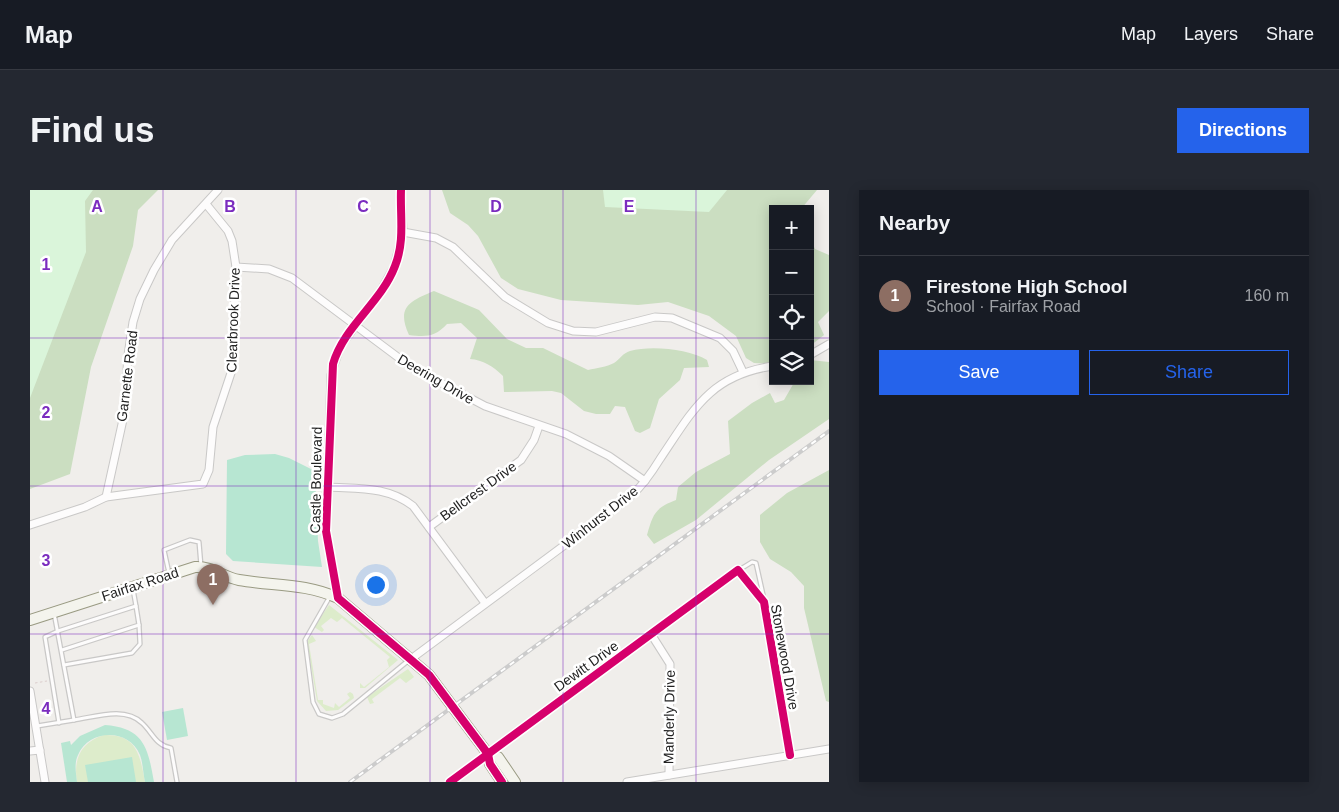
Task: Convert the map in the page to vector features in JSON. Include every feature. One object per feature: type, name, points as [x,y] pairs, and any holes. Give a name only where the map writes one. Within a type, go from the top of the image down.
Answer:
[{"type":"street","name":"Garnette Road","points":[[106,497],[124,415],[128,355],[133,322],[140,299],[154,270],[172,240],[218,190]]},
{"type":"street","name":"Castle Boulevard","points":[[334,596],[327,542],[332,370],[340,347],[388,280],[399,253],[403,232],[401,190]]},
{"type":"street","name":"Clearbrook Drive","points":[[106,497],[203,484],[207,476],[213,427],[230,381],[236,267],[232,241],[228,231],[206,204]]},
{"type":"street","points":[[403,232],[436,238],[453,247],[505,297],[548,323],[573,331],[596,332],[655,317],[672,318],[720,338],[733,351],[743,372]]},
{"type":"street","name":"Deering Drive","points":[[236,267],[269,269],[292,278],[411,367],[485,406],[566,434],[609,456],[645,481]]},
{"type":"street","points":[[814,353],[829,344]]},
{"type":"street","name":"Winhurst Drive","points":[[410,659],[632,495],[645,481],[706,396],[725,380],[743,372],[769,367]]},
{"type":"street","name":"Bellcrest Drive","points":[[429,527],[521,460],[534,440],[539,426]]},
{"type":"street","points":[[328,487],[392,493],[413,506],[485,603]]},
{"type":"street","points":[[30,525],[85,507],[106,497]]},
{"type":"street","points":[[201,566],[240,580],[299,586],[334,596],[429,675],[488,754],[490,764],[502,782]]},
{"type":"street","name":"Fairfax Road","points":[[30,620],[169,574],[201,566]]},
{"type":"street","name":"Stonewood Drive","points":[[738,570],[764,602],[790,755]]},
{"type":"street","name":"Dewitt Drive","points":[[450,782],[738,570]]},
{"type":"street","name":"Manderly Drive","points":[[651,634],[670,664],[669,775]]},
{"type":"street","points":[[30,691],[45,782]]},
{"type":"street","points":[[627,782],[829,749]]},
{"type":"street","points":[[30,751],[40,750]]},
{"type":"street","points":[[488,754],[498,757],[515,782]]},
{"type":"lane","points":[[169,574],[164,550],[190,540],[199,542],[201,566]]},
{"type":"lane","name":"Dewitt Drive","points":[[738,570],[752,562],[756,563]]},
{"type":"lane","name":"Stonewood Drive","points":[[756,563],[764,602]]},
{"type":"lane","points":[[64,665],[132,653],[140,644],[133,586]]},
{"type":"lane","points":[[334,596],[305,640],[315,708],[323,716],[332,718],[343,714],[410,659]]},
{"type":"lane","points":[[59,723],[45,640],[48,635],[136,606]]},
{"type":"lane","points":[[54,612],[74,720]]},
{"type":"lane","points":[[62,650],[139,625]]},
{"type":"lane","points":[[36,726],[118,713],[130,715],[142,722],[162,746],[171,748],[177,782]]},
{"type":"path","points":[[35,683],[42,682]]},
{"type":"green space","points":[[30,190],[158,190],[138,210],[133,246],[91,367],[70,474],[30,489]]},
{"type":"green space","points":[[30,190],[93,190],[85,201],[86,252],[30,398]]},
{"type":"green space","points":[[442,190],[817,190],[804,205],[769,205],[769,364],[754,363],[746,358],[736,336],[709,316],[668,302],[638,305],[561,300],[518,289],[501,278],[478,236],[468,225],[450,213]]},
{"type":"green space","points":[[603,190],[727,190],[709,212],[605,207]]},
{"type":"green space","points":[[814,247],[829,255],[829,311],[818,322],[824,335],[814,343]]},
{"type":"green space","points":[[434,291],[479,310],[507,339],[526,348],[543,348],[588,370],[611,364],[630,351],[648,348],[670,349],[690,353],[707,360],[709,367],[684,368],[680,380],[659,399],[650,428],[640,433],[635,431],[625,407],[615,406],[610,414],[596,414],[584,411],[561,393],[552,391],[504,392],[503,376],[488,364],[470,359],[477,338],[461,323],[447,324],[430,335],[409,335],[405,325],[405,311],[412,302]]},
{"type":"green space","points":[[814,360],[829,362],[829,419],[769,460],[696,520],[654,544],[647,535],[653,517],[659,509],[676,500],[678,487],[696,472],[730,454],[728,421],[752,403],[770,393],[775,403],[784,400],[793,385],[814,385]]},
{"type":"green space","points":[[275,454],[289,458],[315,471],[318,541],[322,567],[233,561],[226,554],[227,460],[245,455]]},
{"type":"green space","points":[[829,470],[829,702],[826,701],[804,608],[804,586],[791,572],[770,559],[760,542],[760,515],[787,493]]},
{"type":"green space","points":[[329,605],[398,660],[365,688],[360,688],[360,683],[364,687],[389,667],[387,660],[390,657],[342,618],[337,622],[331,618],[321,626],[324,630],[322,632],[314,627]]},
{"type":"green space","points":[[312,635],[316,641],[309,644],[318,700],[323,700],[323,704],[334,708],[335,703],[339,707],[350,698],[347,694],[350,692],[353,694],[354,698],[338,710],[326,711],[317,701],[307,642]]},
{"type":"green space","points":[[408,669],[414,677],[406,683],[400,678],[372,699],[374,703],[370,704],[367,697]]},
{"type":"green space","points":[[183,708],[188,736],[167,740],[162,712]]},
{"type":"green space","points":[[105,725],[129,731],[142,742],[149,760],[154,782],[145,782],[141,758],[135,746],[118,736],[109,735],[100,736],[83,746],[76,761],[77,782],[67,782],[61,743],[70,741],[71,745],[80,736]]},
{"type":"green space","points":[[104,735],[124,738],[130,742],[139,755],[145,782],[77,782],[76,766],[80,752],[90,742]]},
{"type":"green space","points":[[132,757],[136,782],[88,782],[85,765]]},
{"type":"railway","points":[[350,782],[829,431]]},
{"type":"cycle path","points":[[401,190],[401,238],[395,266],[381,292],[345,338],[333,364],[326,531],[338,598],[429,675],[488,754],[490,764],[502,782]]},
{"type":"cycle path","points":[[450,782],[738,570],[764,602],[790,755]]},
{"type":"place","name":"Firestone High School","points":[[213,605]]}]
